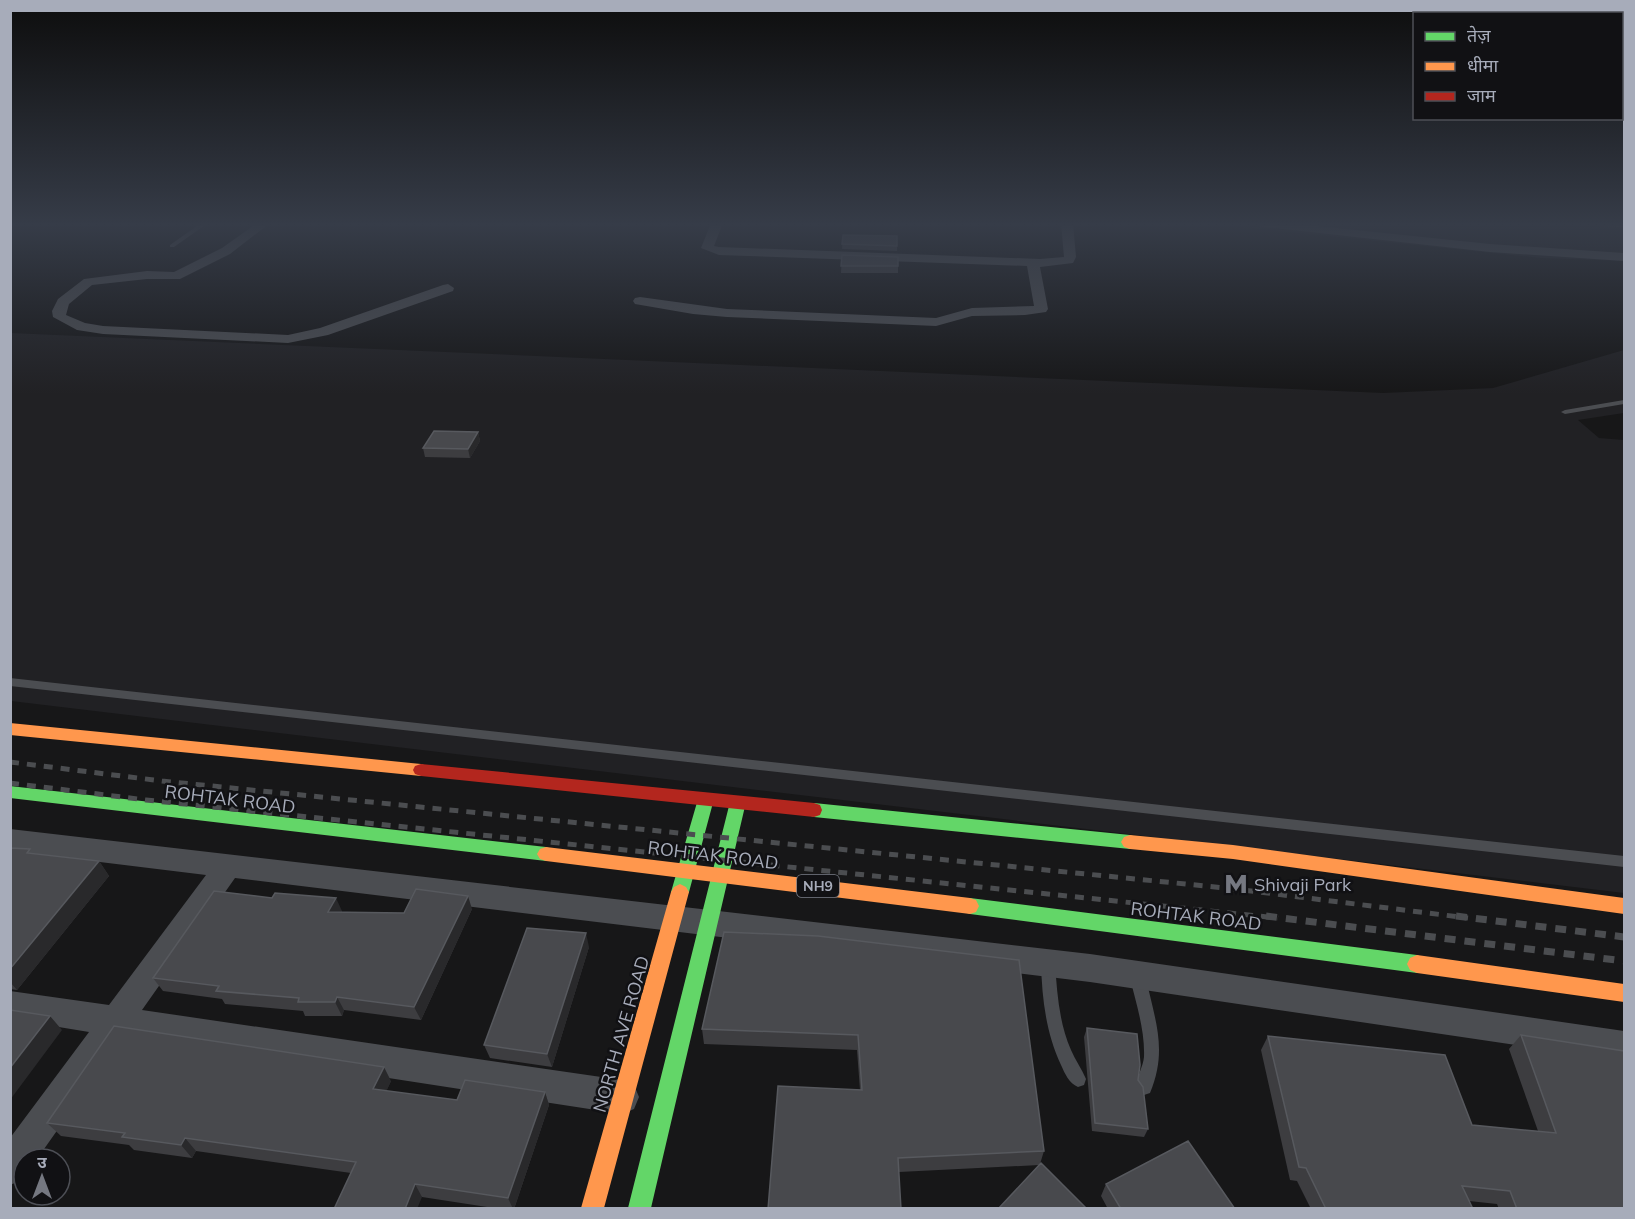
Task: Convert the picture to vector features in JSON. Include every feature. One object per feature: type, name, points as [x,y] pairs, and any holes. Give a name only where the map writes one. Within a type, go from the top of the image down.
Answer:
[{"type":"main road","points":[[10,729],[1233,852],[1624,906]]},
{"type":"main road","name":"ROHTAK ROAD","points":[[10,792],[722,874],[1237,939],[1624,993]]},
{"type":"main road","name":"NORTH AVE ROAD","points":[[592,1209],[706,799]]},
{"type":"main road","points":[[639,1209],[738,802]]},
{"type":"street","points":[[106,280],[88,282],[63,302],[59,311],[60,317],[82,327],[103,330],[288,339],[323,332],[448,288]]},
{"type":"street","points":[[640,301],[716,312],[936,322],[949,320],[966,313],[1024,312],[1041,309],[1037,280]]},
{"type":"street","points":[[10,840],[710,921],[1048,963],[1624,1046]]},
{"type":"street","points":[[10,1168],[228,866]]},
{"type":"street","points":[[10,1005],[622,1097]]},
{"type":"lane","points":[[1565,412],[1624,402]]},
{"type":"lane","points":[[10,682],[1624,862]]},
{"type":"lane","points":[[1048,963],[1049,994],[1058,1043],[1068,1065],[1078,1079]]},
{"type":"lane","points":[[1138,975],[1151,1036],[1152,1059],[1144,1087]]},
{"type":"shaded area","points":[[11,333],[1383,393],[1493,388],[1624,350],[1624,413],[1578,420],[1599,438],[1624,440],[1624,893],[11,701]]},
{"type":"building","points":[[434,431],[478,432],[468,449],[423,448]]},
{"type":"building","points":[[10,848],[30,849],[27,853],[99,861],[10,969]]},
{"type":"building","points":[[416,889],[468,896],[414,1007],[337,997],[335,1002],[298,1002],[299,998],[216,991],[219,986],[153,978],[214,891],[272,898],[275,893],[336,898],[328,912],[404,913]]},
{"type":"building","points":[[527,928],[586,933],[547,1054],[484,1045]]},
{"type":"building","points":[[724,932],[818,936],[1019,960],[1044,1151],[898,1158],[901,1209],[768,1209],[778,1086],[862,1090],[858,1035],[702,1029]]},
{"type":"building","points":[[10,1010],[50,1016],[10,1068]]},
{"type":"building","points":[[114,1026],[384,1067],[373,1089],[457,1100],[465,1080],[545,1092],[508,1198],[415,1184],[405,1209],[334,1209],[356,1162],[185,1138],[181,1145],[122,1137],[125,1133],[47,1123]]},
{"type":"building","points":[[1087,1028],[1137,1034],[1140,1065],[1138,1080],[1143,1087],[1148,1129],[1095,1123]]},
{"type":"building","points":[[1521,1035],[1624,1051],[1624,1209],[1517,1209],[1510,1191],[1462,1186],[1473,1209],[1326,1209],[1306,1168],[1299,1167],[1268,1036],[1445,1055],[1472,1125],[1556,1133]]},
{"type":"building","points":[[1188,1141],[1235,1209],[1121,1209],[1106,1184]]},
{"type":"building","points":[[1041,1163],[1087,1209],[998,1209]]},
{"type":"railway","points":[[10,762],[162,781],[1235,889],[1468,918]]},
{"type":"railway","points":[[10,783],[146,800],[1278,918]]},
{"type":"railway","points":[[1266,916],[1624,961]]},
{"type":"railway","points":[[1456,916],[1624,937]]},
{"type":"traffic: fast","points":[[10,792],[546,854]]},
{"type":"traffic: fast","points":[[680,892],[706,799]]},
{"type":"traffic: fast","points":[[639,1208],[738,802]]},
{"type":"traffic: fast","points":[[814,810],[1130,842]]},
{"type":"traffic: fast","points":[[970,906],[1417,964]]},
{"type":"traffic: slow","points":[[10,729],[421,770]]},
{"type":"traffic: slow","points":[[1130,842],[1233,852],[1624,906]]},
{"type":"traffic: slow","points":[[546,854],[970,906]]},
{"type":"traffic: slow","points":[[592,1208],[680,892]]},
{"type":"traffic: slow","points":[[1417,964],[1624,993]]},
{"type":"traffic: jam","points":[[421,770],[814,810]]},
{"type":"place","name":"Shivaji Park","points":[[1236,884]]}]
